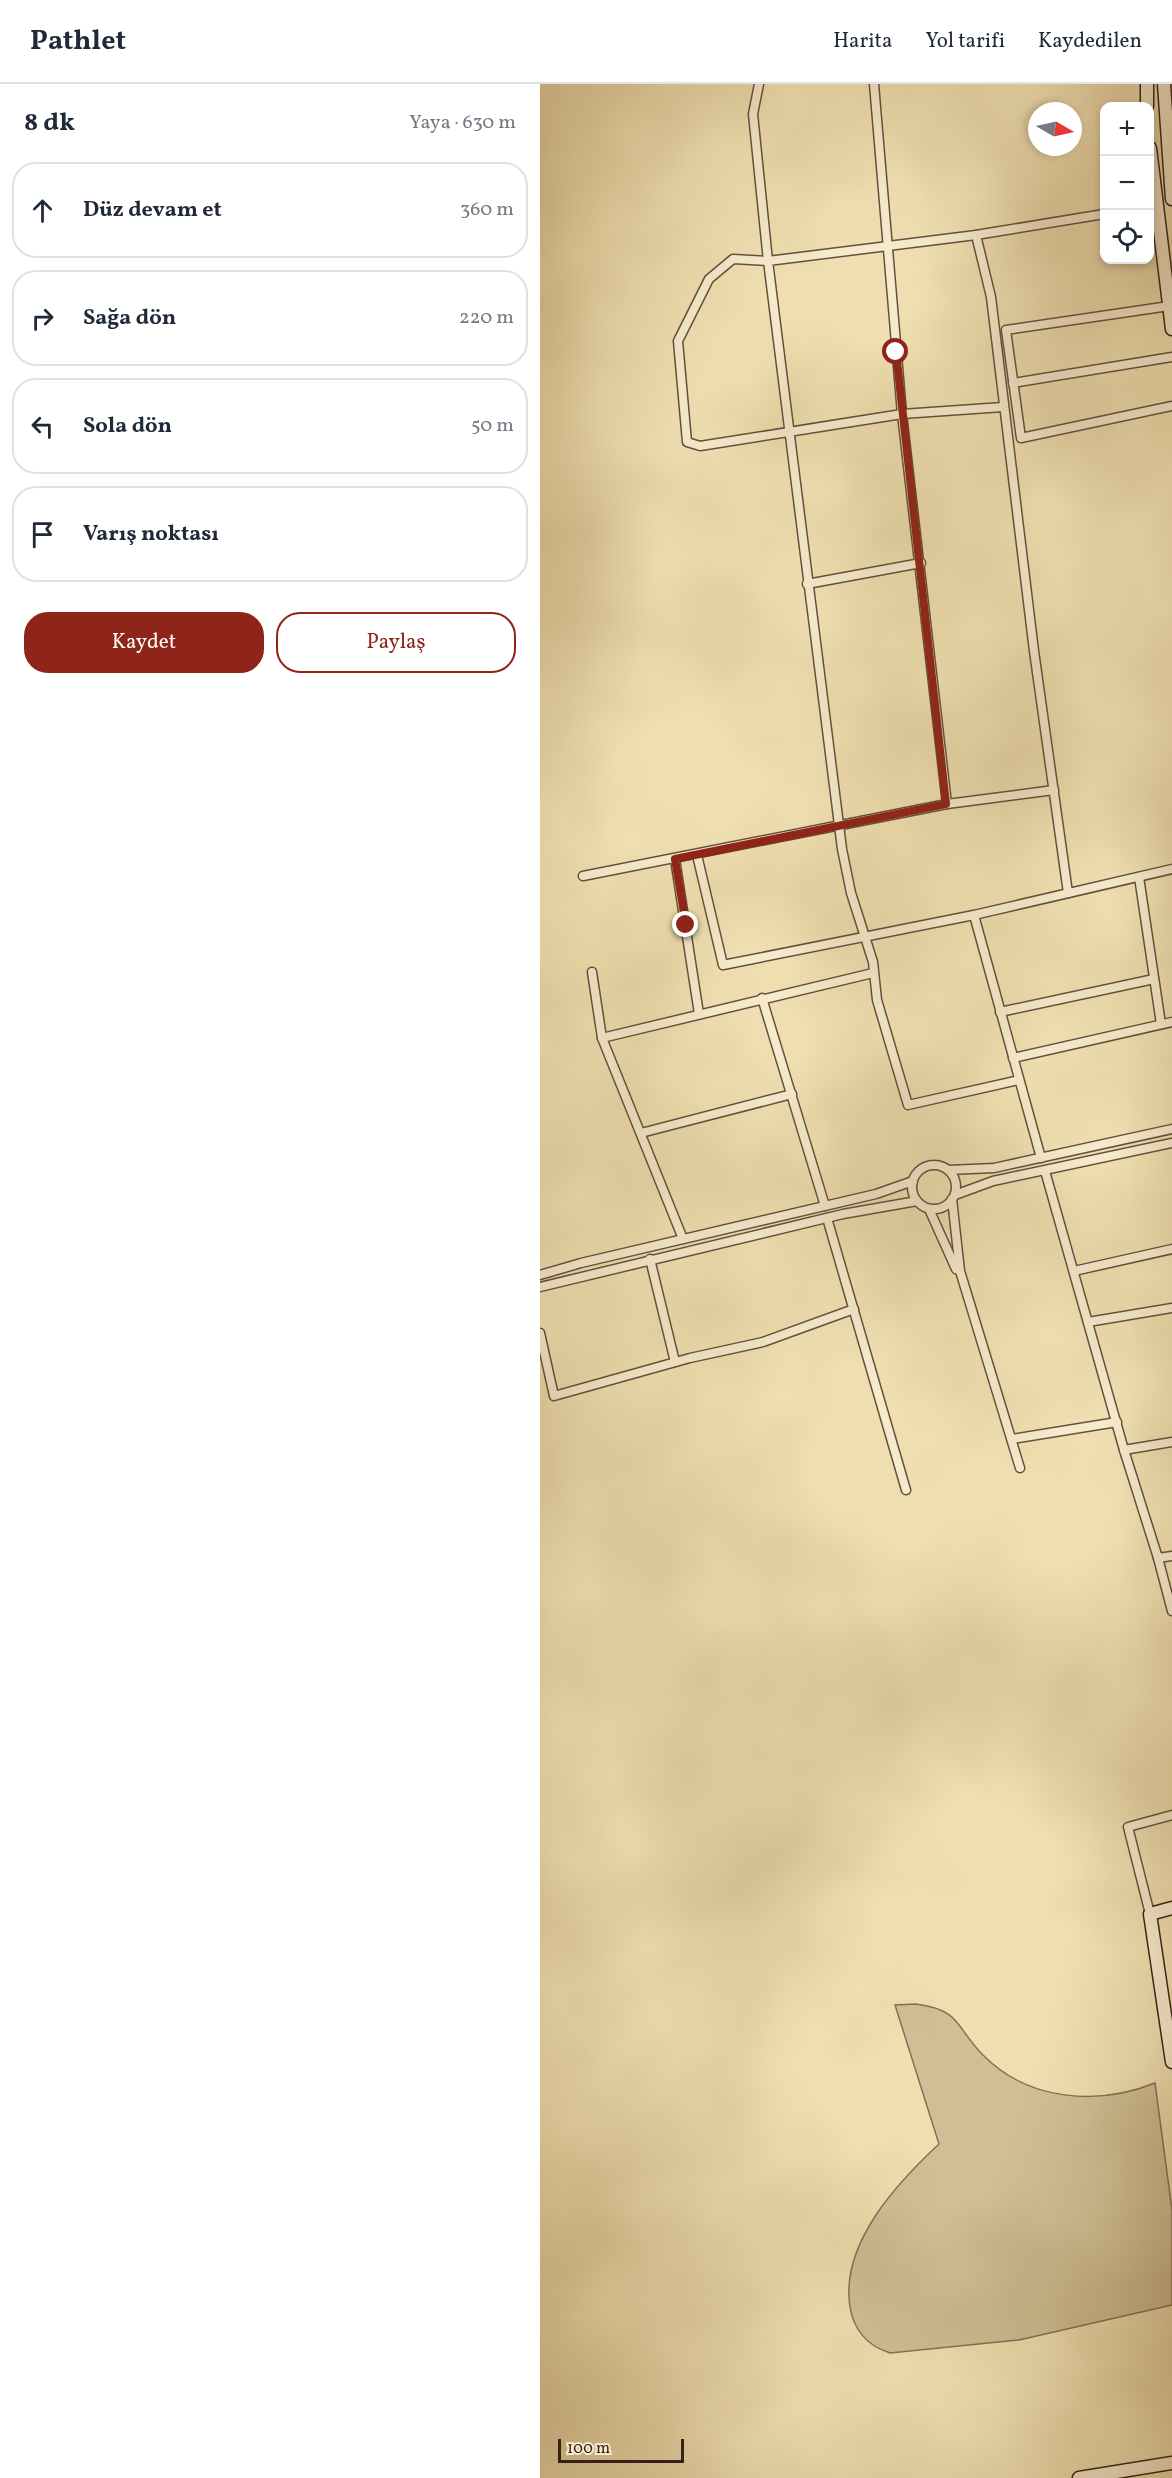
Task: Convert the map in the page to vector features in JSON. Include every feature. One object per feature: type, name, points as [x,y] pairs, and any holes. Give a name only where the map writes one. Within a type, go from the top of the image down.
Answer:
[{"type":"main road","points":[[1147,84],[1148,102]]},
{"type":"main road","points":[[1164,84],[1172,199]]},
{"type":"main road","points":[[1154,210],[1172,329]]},
{"type":"main road","points":[[1172,1908],[1150,1914],[1172,2062]]},
{"type":"main road","points":[[1079,2478],[1172,2463]]},
{"type":"street","points":[[759,84],[753,114],[768,261],[807,584],[819,648],[839,827],[851,893],[873,962],[877,1000],[908,1105],[1019,1080]]},
{"type":"street","points":[[873,84],[886,247],[946,804]]},
{"type":"street","points":[[1003,407],[903,414],[700,446],[687,442],[678,340],[709,279],[733,259],[768,261],[886,247],[1100,215]]},
{"type":"street","points":[[976,235],[991,297],[1003,407],[1068,893]]},
{"type":"street","points":[[1169,306],[1006,330],[1021,438],[1172,406]]},
{"type":"street","points":[[1013,383],[1172,357]]},
{"type":"street","points":[[807,584],[921,563]]},
{"type":"street","points":[[583,876],[946,804],[1054,790]]},
{"type":"street","points":[[697,855],[723,965],[974,915],[1172,869]]},
{"type":"street","points":[[675,859],[699,1014]]},
{"type":"street","points":[[1138,877],[1161,1024]]},
{"type":"street","points":[[974,915],[1041,1158]]},
{"type":"street","points":[[592,972],[602,1038],[683,1239]]},
{"type":"street","points":[[602,1038],[873,973]]},
{"type":"street","points":[[1000,1012],[1154,979]]},
{"type":"street","points":[[762,998],[825,1206]]},
{"type":"street","points":[[1013,1058],[1172,1022]]},
{"type":"street","points":[[641,1133],[792,1094]]},
{"type":"street","points":[[968,1294],[929,1209],[917,1201],[913,1193],[913,1181],[918,1172],[928,1166],[938,1165],[948,1170],[985,1169],[1172,1129]]},
{"type":"street","points":[[929,1209],[944,1207],[953,1197],[993,1180],[1172,1143]]},
{"type":"street","points":[[948,1170],[956,1184],[953,1197],[958,1258],[1020,1468]]},
{"type":"street","points":[[1045,1171],[1172,1611]]},
{"type":"street","points":[[540,1275],[894,1189],[913,1181]]},
{"type":"street","points":[[540,1287],[827,1218],[880,1206],[917,1201]]},
{"type":"street","points":[[827,1218],[906,1490]]},
{"type":"street","points":[[1074,1271],[1172,1250]]},
{"type":"street","points":[[650,1259],[675,1362]]},
{"type":"street","points":[[1088,1322],[1172,1308]]},
{"type":"street","points":[[540,1334],[554,1396],[675,1362],[763,1342],[854,1309]]},
{"type":"street","points":[[1012,1439],[1117,1422]]},
{"type":"street","points":[[1124,1450],[1172,1442]]},
{"type":"street","points":[[1158,1558],[1172,1556]]},
{"type":"street","points":[[1150,1914],[1128,1827],[1172,1815]]},
{"type":"shaded area","points":[[916,2004],[950,2015],[983,2055],[1001,2070],[1021,2082],[1042,2090],[1064,2095],[1110,2095],[1155,2083],[1172,2210],[1172,2305],[1019,2340],[890,2353],[875,2346],[863,2336],[855,2323],[850,2307],[849,2284],[854,2260],[875,2216],[906,2177],[939,2144],[895,2005]]},
{"type":"route","points":[[686,925],[675,859],[946,804],[896,352]]}]
